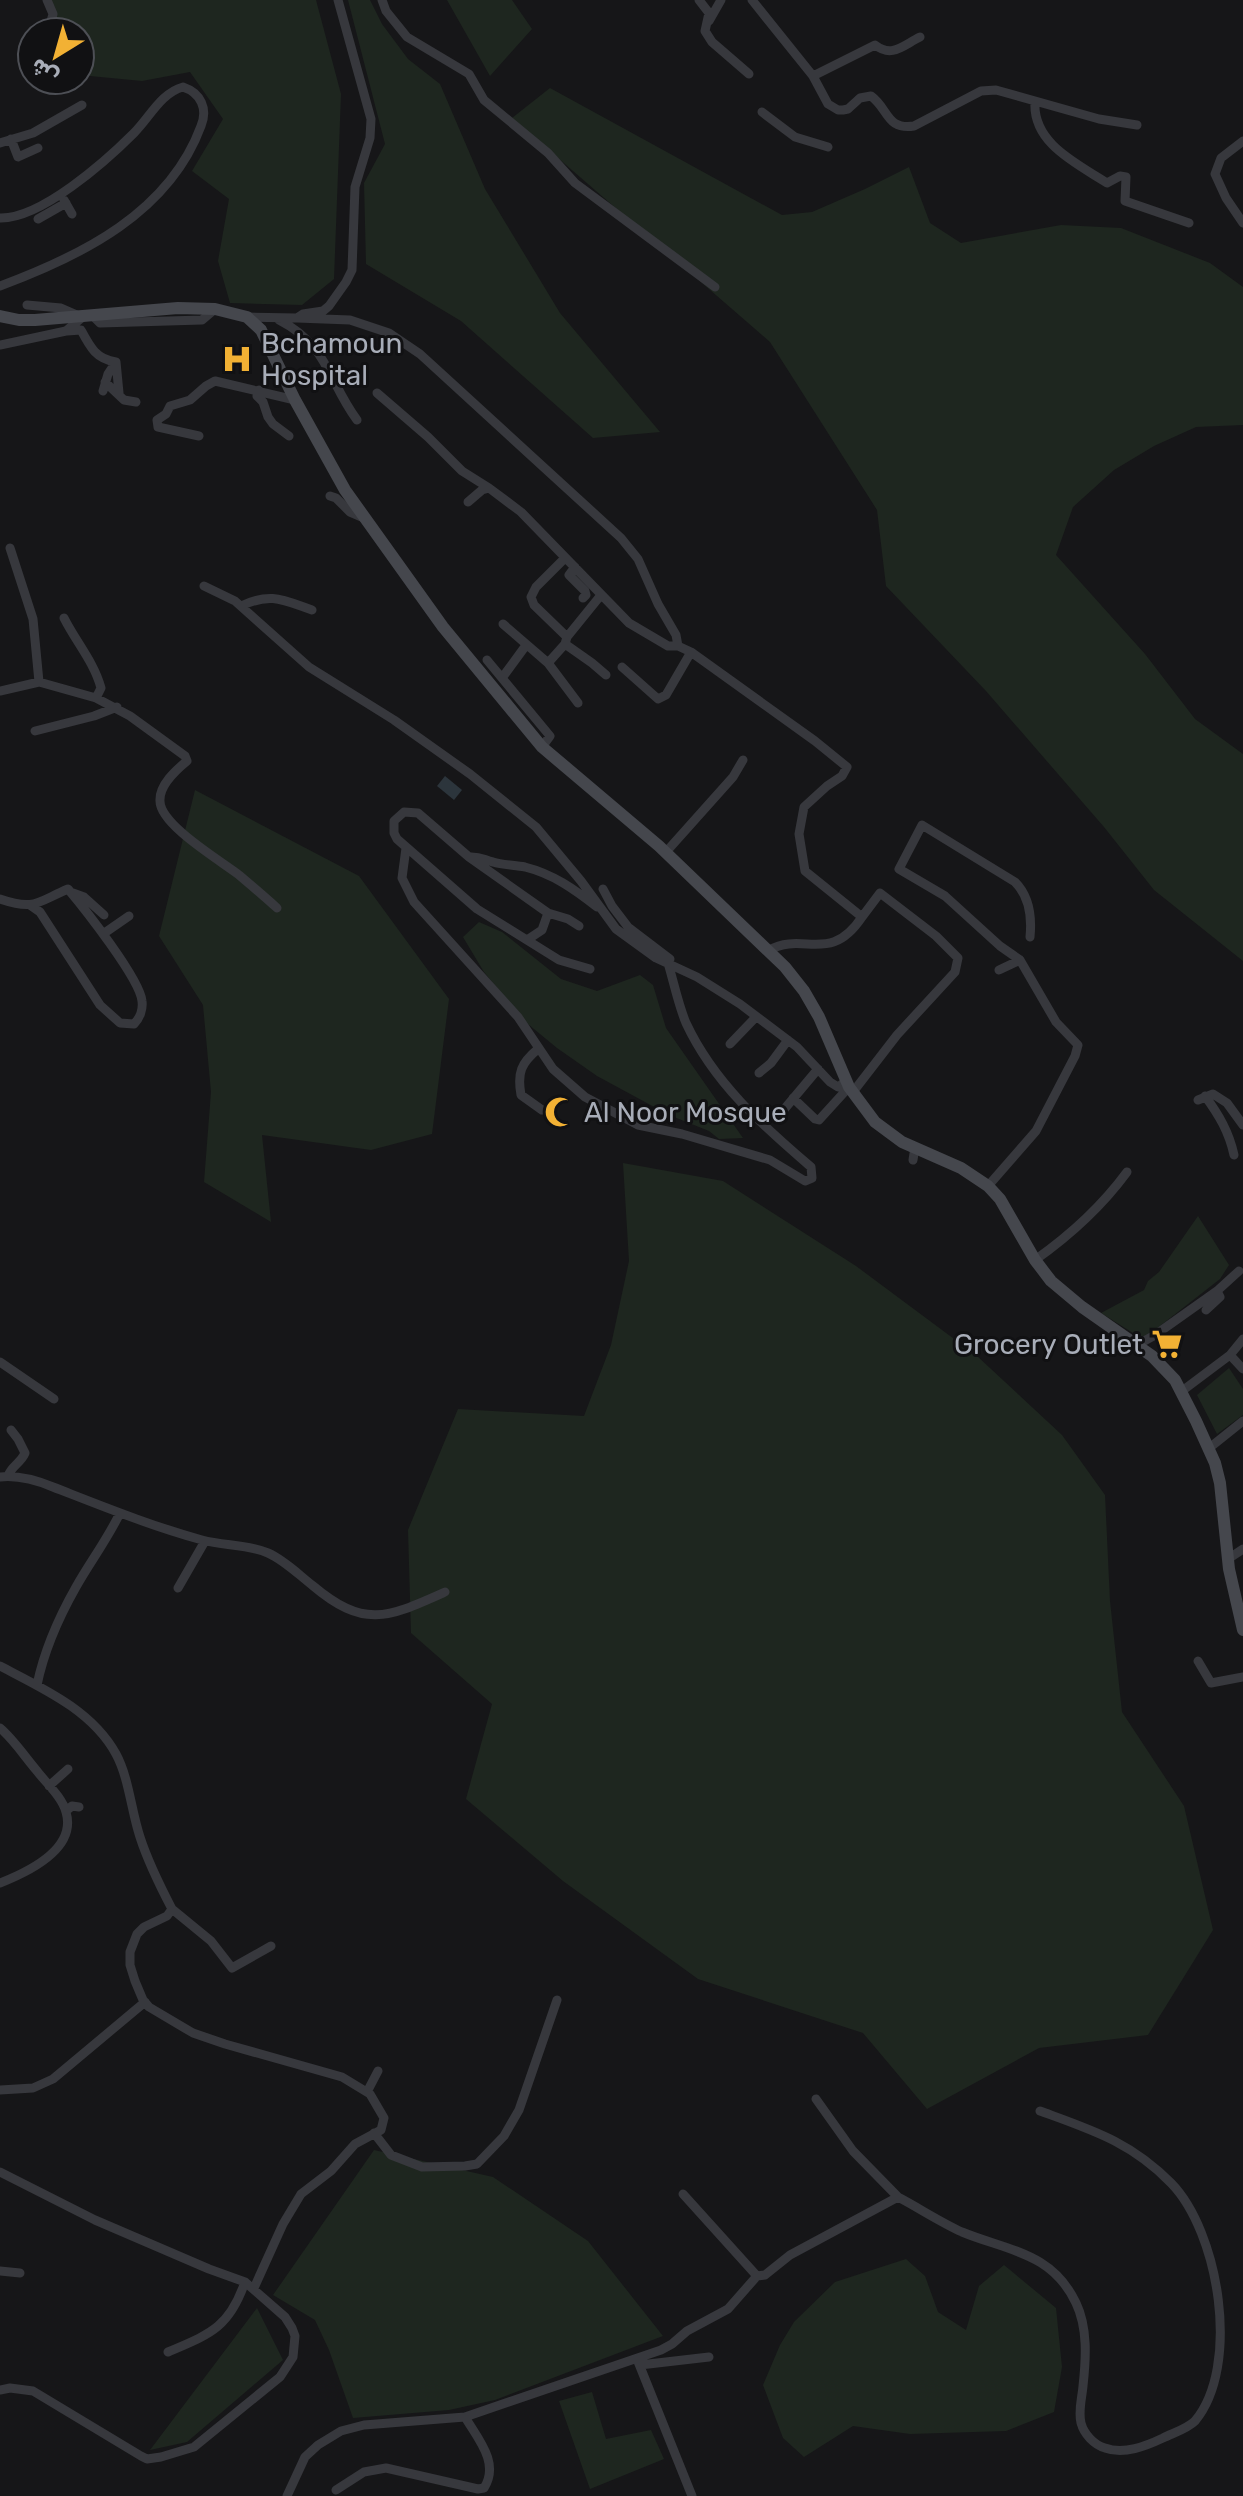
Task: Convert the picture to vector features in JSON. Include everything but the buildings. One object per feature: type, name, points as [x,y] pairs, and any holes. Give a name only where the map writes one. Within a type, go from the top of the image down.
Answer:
[{"type":"main road","points":[[0,316],[19,320],[178,308],[215,309],[247,317],[261,330],[295,400],[345,490],[443,627],[542,747],[666,852],[769,950],[804,991],[819,1017],[849,1086],[875,1122],[914,1153],[961,1168],[988,1186],[1000,1199],[1035,1260],[1059,1289],[1165,1367],[1182,1391],[1220,1483],[1228,1559],[1243,1630]]},
{"type":"street","points":[[297,318],[323,311],[329,306],[352,270],[355,187],[371,130],[367,102],[338,0]]},
{"type":"street","points":[[382,0],[386,11],[407,37],[469,74],[484,100],[548,153],[568,177],[715,287]]},
{"type":"street","points":[[699,0],[709,13],[708,23]]},
{"type":"street","points":[[721,0],[705,31],[712,42],[749,74]]},
{"type":"street","points":[[752,0],[813,76],[828,104],[838,110],[848,109],[860,98],[871,96],[899,127],[914,126],[981,91],[996,90],[1099,119],[1137,125]]},
{"type":"street","points":[[813,76],[875,45],[884,52],[890,52],[920,37]]},
{"type":"street","points":[[0,218],[22,216],[60,193],[102,162],[172,92],[183,87],[202,100],[204,119],[189,154],[157,197],[144,209],[82,252],[0,286]]},
{"type":"street","points":[[1035,101],[1034,117],[1047,141],[1107,183],[1120,176],[1126,177],[1125,201],[1189,223]]},
{"type":"street","points":[[0,143],[33,133],[82,105]]},
{"type":"street","points":[[762,112],[795,137],[828,147]]},
{"type":"street","points":[[11,139],[18,157],[38,148]]},
{"type":"street","points":[[1243,141],[1221,158],[1215,174],[1243,223]]},
{"type":"street","points":[[60,193],[72,214]]},
{"type":"street","points":[[38,219],[66,203]]},
{"type":"street","points":[[27,305],[61,308],[86,315]]},
{"type":"street","points":[[66,331],[86,315]]},
{"type":"street","points":[[247,317],[350,320],[389,333],[420,354],[630,547],[676,635],[678,646]]},
{"type":"street","points":[[276,319],[293,327],[309,341],[357,420]]},
{"type":"street","points":[[0,345],[81,330],[92,350],[100,357],[116,362]]},
{"type":"street","points":[[116,362],[104,386],[119,393],[124,400],[136,402]]},
{"type":"street","points":[[116,362],[119,393]]},
{"type":"street","points":[[199,436],[158,427],[157,420],[166,414],[170,406],[190,400],[215,381],[295,400]]},
{"type":"street","points":[[259,390],[257,396],[263,402],[268,417],[289,436]]},
{"type":"street","points":[[377,393],[462,471],[521,512],[640,632],[668,646],[678,646],[691,652],[847,767],[842,776],[804,807],[799,834],[805,871],[862,917]]},
{"type":"street","points":[[468,502],[489,488]]},
{"type":"street","points":[[330,496],[350,512],[364,518]]},
{"type":"street","points":[[10,548],[33,619],[39,682]]},
{"type":"street","points":[[565,558],[536,587],[531,597],[534,605],[566,640],[606,675]]},
{"type":"street","points":[[575,567],[569,575],[585,591],[583,598]]},
{"type":"street","points":[[204,586],[241,606],[309,667],[436,748],[536,827],[616,929],[656,958],[711,985],[756,1017],[788,1040],[838,1087],[849,1086]]},
{"type":"street","points":[[548,663],[601,595]]},
{"type":"street","points":[[241,606],[254,600],[276,597],[312,610]]},
{"type":"street","points":[[64,618],[96,671],[101,688],[96,698]]},
{"type":"street","points":[[503,624],[548,663],[578,703]]},
{"type":"street","points":[[502,678],[524,648]]},
{"type":"street","points":[[622,667],[658,699],[666,695],[691,652]]},
{"type":"street","points":[[487,660],[550,736],[542,747]]},
{"type":"street","points":[[0,691],[39,682],[96,698],[117,707],[185,756],[187,761],[176,770],[159,797],[164,814],[191,841],[239,875],[277,908]]},
{"type":"street","points":[[35,731],[117,707]]},
{"type":"street","points":[[666,852],[733,777],[743,760]]},
{"type":"street","points":[[579,926],[548,913],[469,857],[418,813],[411,811],[398,816],[394,833],[406,848],[477,909],[559,960],[590,969]]},
{"type":"street","points":[[988,1186],[1036,1131],[1078,1045],[1056,1022],[1020,960],[945,896],[899,869],[922,825],[1023,890],[1032,918],[1030,937]]},
{"type":"street","points":[[406,848],[402,878],[414,902],[518,1017],[553,1069],[585,1097],[638,1125],[682,1134],[770,1160],[805,1181],[812,1178],[811,1167],[758,1120],[717,1076],[686,1021],[671,964],[664,954],[628,927],[603,889]]},
{"type":"street","points":[[469,857],[480,856],[492,862],[537,870],[563,881],[601,910]]},
{"type":"street","points":[[0,899],[21,906],[35,905],[68,889],[84,897],[104,915]]},
{"type":"street","points":[[30,905],[40,912],[100,1005],[120,1023],[134,1024],[140,1019],[142,999],[135,982],[94,919],[70,892]]},
{"type":"street","points":[[769,950],[780,944],[834,943],[844,938],[880,893],[936,936],[958,958],[955,972],[819,1120],[793,1098]]},
{"type":"street","points":[[527,940],[542,930],[548,913]]},
{"type":"street","points":[[103,934],[129,916]]},
{"type":"street","points":[[999,970],[1020,960]]},
{"type":"street","points":[[730,1044],[756,1017]]},
{"type":"street","points":[[759,1073],[771,1063],[788,1040]]},
{"type":"street","points":[[538,1049],[525,1060],[518,1077],[521,1095],[542,1110]]},
{"type":"street","points":[[776,1119],[818,1069]]},
{"type":"street","points":[[1234,1155],[1221,1118],[1202,1098],[1213,1094],[1227,1103],[1243,1125]]},
{"type":"street","points":[[1035,1260],[1058,1244],[1127,1172]]},
{"type":"street","points":[[1137,1345],[1217,1291],[1239,1271]]},
{"type":"street","points":[[1206,1310],[1220,1297],[1217,1291]]},
{"type":"street","points":[[1182,1391],[1230,1355],[1243,1339]]},
{"type":"street","points":[[1230,1355],[1243,1369]]},
{"type":"street","points":[[0,1362],[54,1399]]},
{"type":"street","points":[[1208,1449],[1243,1421]]},
{"type":"street","points":[[4,1476],[22,1460],[25,1453],[11,1430]]},
{"type":"street","points":[[4,1476],[33,1479],[120,1513],[205,1541],[265,1552],[337,1605],[359,1613],[380,1616],[445,1592]]},
{"type":"street","points":[[37,1685],[46,1652],[76,1587],[107,1540],[120,1513]]},
{"type":"street","points":[[178,1588],[205,1541]]},
{"type":"street","points":[[1228,1559],[1243,1549]]},
{"type":"street","points":[[1198,1661],[1211,1683],[1243,1677]]},
{"type":"street","points":[[0,1666],[74,1709],[106,1740],[116,1755],[139,1836],[172,1909],[211,1941],[232,1968],[271,1946]]},
{"type":"street","points":[[0,1728],[66,1811],[67,1830],[63,1842],[38,1863],[0,1883]]},
{"type":"street","points":[[49,1786],[68,1769]]},
{"type":"street","points":[[66,1811],[72,1806],[79,1807]]},
{"type":"street","points":[[168,2352],[199,2338],[225,2320],[249,2285],[301,2194],[331,2171],[355,2144],[381,2130],[384,2118],[376,2101],[367,2092],[342,2077],[193,2033],[145,2002],[130,1965],[132,1944],[140,1930],[167,1916],[172,1909]]},
{"type":"street","points":[[374,2133],[391,2155],[422,2167],[477,2164],[504,2136],[519,2110],[557,2000]]},
{"type":"street","points":[[0,2090],[33,2088],[53,2079],[145,2002]]},
{"type":"street","points":[[367,2092],[378,2071]]},
{"type":"street","points":[[816,2099],[853,2151],[898,2197],[958,2230],[1028,2254],[1060,2278],[1082,2316],[1085,2359],[1080,2421],[1087,2435],[1099,2447],[1117,2451],[1157,2441],[1192,2425],[1213,2391],[1219,2346],[1216,2281],[1203,2237],[1173,2184],[1140,2154],[1110,2137],[1040,2111]]},
{"type":"street","points":[[0,2172],[95,2220],[249,2285],[285,2317],[295,2336],[293,2357],[280,2377],[207,2437],[183,2452],[147,2459],[33,2391],[0,2390]]},
{"type":"street","points":[[683,2194],[757,2276]]},
{"type":"street","points":[[287,2496],[305,2457],[332,2435],[353,2426],[465,2417],[638,2362],[728,2309],[757,2276],[765,2275],[790,2255],[898,2197]]},
{"type":"street","points":[[0,2271],[20,2273]]},
{"type":"street","points":[[638,2362],[709,2357]]},
{"type":"street","points":[[638,2362],[692,2496]]},
{"type":"street","points":[[336,2490],[364,2472],[386,2468],[484,2488],[490,2475],[489,2458],[465,2417]]},
{"type":"shaded area","points":[[46,0],[316,0],[341,94],[334,279],[302,305],[230,303],[218,261],[229,199],[192,171],[223,119],[190,72],[142,81],[96,77],[96,16],[55,16]]},
{"type":"shaded area","points":[[348,0],[370,0],[382,24],[408,59],[440,84],[485,189],[560,313],[660,432],[593,438],[461,321],[366,264],[364,183],[385,144]]},
{"type":"shaded area","points":[[447,0],[512,0],[532,29],[490,76]]},
{"type":"shaded area","points":[[550,88],[782,215],[812,212],[909,167],[930,223],[961,243],[1061,225],[1121,228],[1210,263],[1243,287],[1243,425],[1196,427],[1154,446],[1114,470],[1073,507],[1056,555],[1145,654],[1195,719],[1243,754],[1243,961],[1154,890],[1104,827],[986,691],[886,586],[877,510],[770,342],[512,118]]},
{"type":"shaded area","points":[[445,776],[462,790],[454,800],[437,786]]},
{"type":"shaded area","points":[[195,790],[359,876],[449,999],[432,1134],[371,1150],[262,1135],[271,1222],[204,1182],[211,1092],[203,1005],[159,936]]},
{"type":"shaded area","points":[[479,922],[502,932],[561,979],[597,991],[640,975],[653,985],[666,1028],[743,1138],[719,1139],[709,1131],[669,1115],[597,1076],[557,1048],[523,1020],[484,972],[463,937]]},
{"type":"shaded area","points":[[623,1163],[723,1181],[856,1266],[977,1356],[1062,1435],[1105,1495],[1110,1601],[1122,1712],[1184,1806],[1213,1930],[1148,2035],[1039,2048],[927,2109],[863,2033],[698,1979],[563,1881],[466,1799],[492,1704],[411,1633],[408,1530],[458,1409],[584,1416],[611,1345],[629,1261]]},
{"type":"shaded area","points":[[1198,1216],[1229,1265],[1220,1279],[1141,1338],[1101,1313],[1144,1290]]},
{"type":"shaded area","points":[[1229,1368],[1243,1389],[1243,1415],[1217,1434],[1197,1395]]},
{"type":"shaded area","points":[[374,2150],[493,2177],[588,2241],[663,2336],[495,2400],[449,2410],[353,2418],[315,2320],[273,2295]]},
{"type":"shaded area","points":[[906,2259],[925,2276],[938,2312],[966,2330],[979,2286],[1004,2265],[1056,2308],[1062,2367],[1054,2412],[1006,2431],[910,2434],[853,2426],[804,2457],[783,2438],[763,2385],[780,2345],[794,2322],[835,2282]]},
{"type":"shaded area","points":[[257,2308],[283,2360],[187,2442],[150,2450]]},
{"type":"shaded area","points":[[592,2392],[606,2439],[651,2430],[664,2459],[590,2489],[559,2401]]},
{"type":"place","name":"Bchamoun Hospital","points":[[237,359]]},
{"type":"place","name":"Al Noor Mosque","points":[[560,1112]]},
{"type":"place","name":"Grocery Outlet","points":[[1167,1344]]}]
